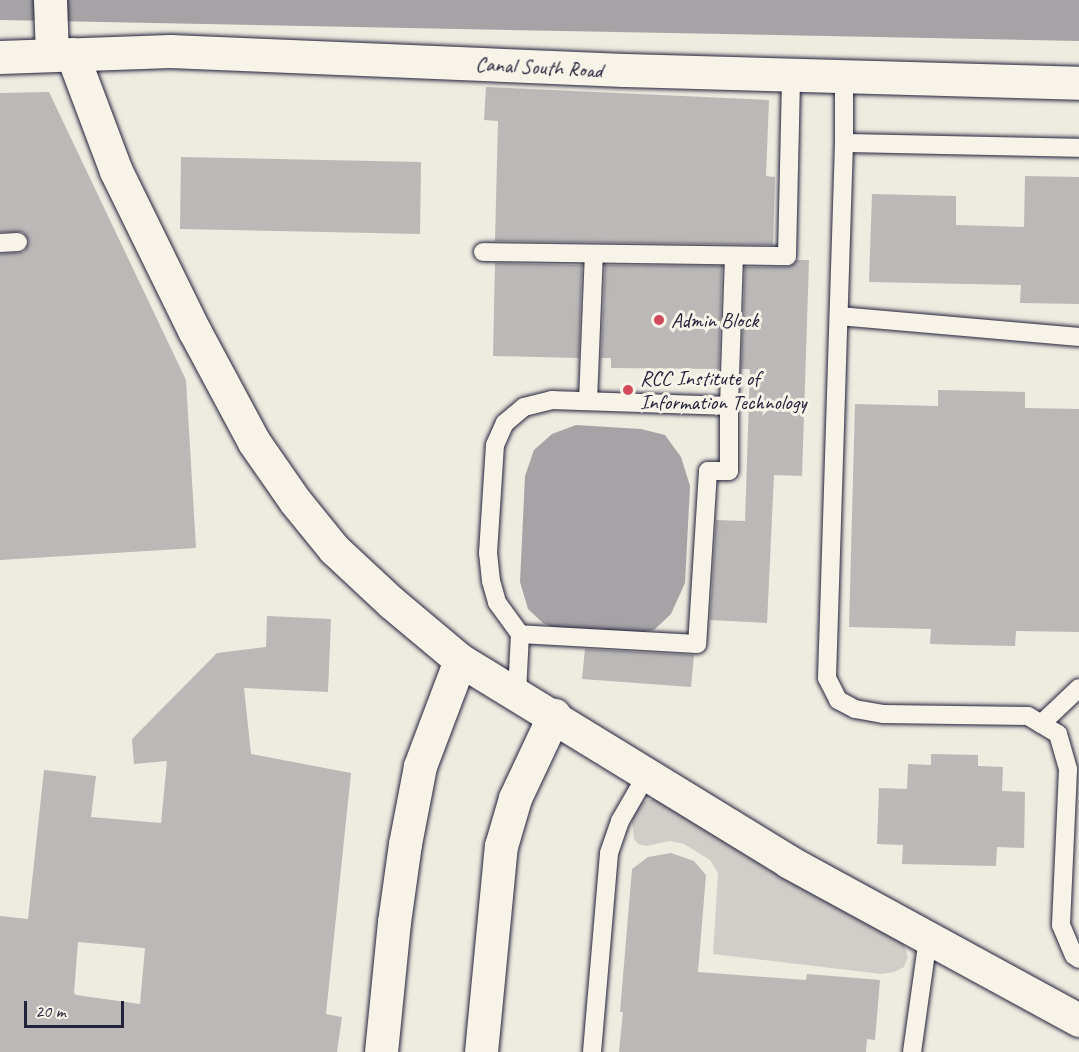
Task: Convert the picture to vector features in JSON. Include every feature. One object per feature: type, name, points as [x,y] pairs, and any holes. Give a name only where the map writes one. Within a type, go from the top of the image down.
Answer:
[{"type":"street","name":"Canal South Road","points":[[0,57],[57,35],[170,51],[624,70],[1079,83]]},
{"type":"street","points":[[57,35],[116,171],[194,330],[254,442],[294,501],[334,549],[392,603],[460,660],[554,715],[789,862],[1079,1020]]},
{"type":"street","points":[[381,1052],[395,910],[420,766],[460,660]]},
{"type":"street","points":[[481,1052],[501,846],[515,798],[554,715]]},
{"type":"lane","points":[[483,252],[788,256],[791,74]]},
{"type":"lane","points":[[844,75],[844,143],[827,678],[838,700],[855,709],[884,714],[1028,716],[1058,734],[1068,770],[1061,925],[1074,956],[1079,959]]},
{"type":"lane","points":[[844,143],[1079,148]]},
{"type":"lane","points":[[588,401],[594,254]]},
{"type":"lane","points":[[520,634],[696,644],[708,471],[729,471],[734,256]]},
{"type":"lane","points":[[839,316],[1079,337]]},
{"type":"lane","points":[[517,693],[520,634],[497,602],[491,581],[488,553],[495,444],[505,423],[524,407],[552,400],[729,406]]},
{"type":"lane","points":[[1041,724],[1079,688]]},
{"type":"lane","points":[[592,1052],[609,853],[620,820],[647,774]]},
{"type":"lane","points":[[912,1052],[928,938]]},
{"type":"shaded area","points":[[0,0],[1079,0],[1079,41],[0,20]]},
{"type":"shaded area","points":[[576,425],[641,429],[665,435],[681,457],[690,486],[685,583],[671,614],[654,630],[626,635],[568,633],[543,623],[528,609],[520,582],[525,476],[534,450],[552,434]]},
{"type":"shaded area","points":[[659,797],[894,934],[904,945],[908,957],[904,967],[882,974],[713,954],[718,873],[710,860],[684,844],[670,841],[646,846],[638,844],[634,839],[632,820],[640,803]]},
{"type":"building","points":[[486,87],[769,100],[766,176],[775,177],[773,245],[495,241],[498,121],[484,120]]},
{"type":"building","points":[[49,92],[186,380],[196,548],[0,560],[0,254],[24,252],[29,242],[23,232],[0,232],[0,93]]},
{"type":"building","points":[[181,157],[421,162],[420,234],[180,229]]},
{"type":"building","points":[[1025,176],[1079,177],[1079,304],[1020,303],[1021,285],[869,282],[872,194],[956,196],[956,225],[1024,227]]},
{"type":"building","points":[[797,260],[809,260],[802,476],[774,475],[767,623],[710,620],[716,520],[745,521],[750,369],[741,369],[745,267],[787,267]]},
{"type":"building","points":[[495,263],[582,265],[579,358],[493,356]]},
{"type":"building","name":"Admin Block","points":[[605,265],[722,266],[719,369],[611,368],[611,358],[601,358]]},
{"type":"building","points":[[938,390],[1025,392],[1025,408],[1079,409],[1079,632],[1016,631],[1015,646],[968,645],[930,644],[931,629],[849,627],[855,404],[938,406]]},
{"type":"building","points":[[267,616],[331,619],[328,692],[244,688],[251,754],[351,773],[326,1014],[342,1017],[337,1052],[0,1052],[0,916],[28,919],[44,770],[96,776],[91,817],[161,823],[167,761],[134,764],[132,739],[217,653],[266,647]],"holes":[[[78,942],[145,948],[140,1004],[74,993]]]},
{"type":"building","points":[[585,649],[694,655],[691,687],[582,679]]},
{"type":"building","points":[[931,754],[978,755],[978,766],[1003,767],[1002,791],[1025,792],[1024,848],[997,847],[996,866],[902,864],[903,845],[877,844],[879,788],[907,789],[908,764],[931,765]]},
{"type":"building","points":[[671,853],[694,861],[706,875],[698,972],[806,980],[807,974],[880,980],[875,1040],[867,1039],[866,1052],[619,1052],[623,1012],[620,1012],[632,869],[648,857]]},
{"type":"place","name":"Admin Block","points":[[659,320]]},
{"type":"place","name":"RCC Institute of Information Technology","points":[[628,390]]}]
